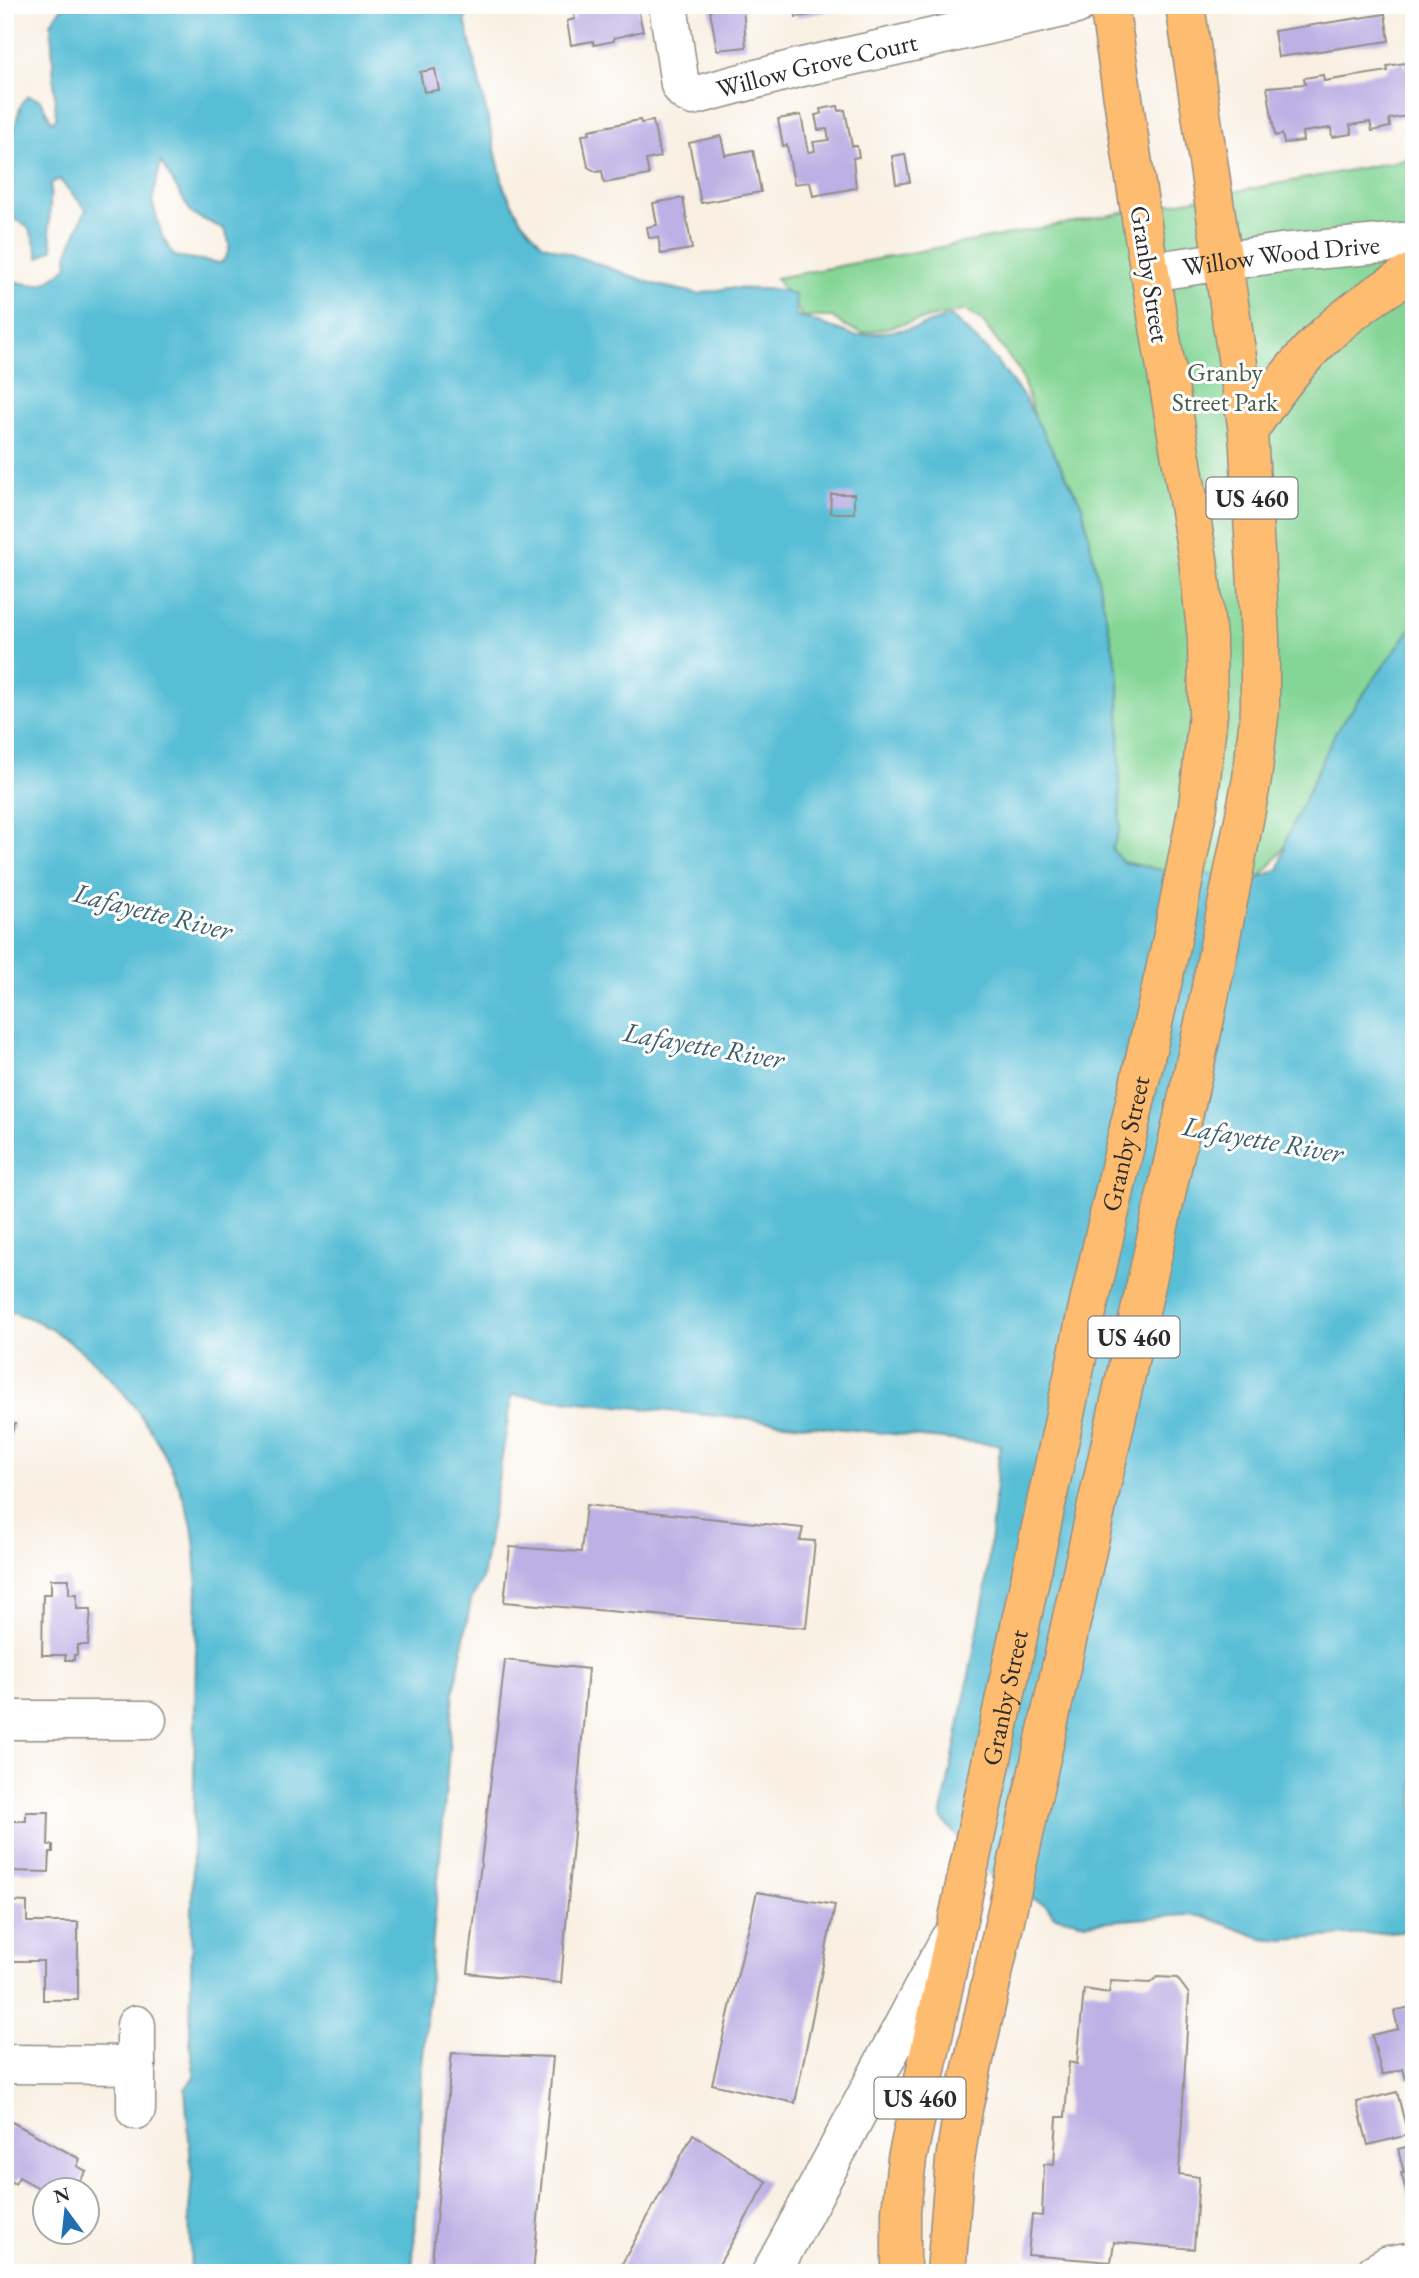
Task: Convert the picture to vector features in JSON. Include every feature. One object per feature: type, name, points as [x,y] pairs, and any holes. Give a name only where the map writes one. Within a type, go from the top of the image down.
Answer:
[{"type":"main road","name":"Granby Street","points":[[901,2273],[901,2211],[907,2159],[1081,1339],[1170,949],[1198,806],[1206,732],[1209,668],[1198,559],[1149,272],[1109,5]]},
{"type":"main road","name":"Granby Street","points":[[946,2273],[959,2134],[1000,1936],[1204,1023],[1252,779],[1260,708],[1260,636],[1248,432],[1185,5]]},
{"type":"main road","points":[[1248,432],[1274,390],[1307,352],[1343,318],[1385,288],[1414,272]]},
{"type":"street","name":"Willow Grove Court","points":[[668,5],[681,85],[685,92],[693,96],[825,62],[1076,5]]},
{"type":"street","name":"Willow Wood Drive","points":[[1149,272],[1349,246],[1414,241]]},
{"type":"street","points":[[5,1720],[147,1720]]},
{"type":"street","points":[[771,2273],[841,2147],[882,2064],[957,1926]]},
{"type":"street","points":[[136,2025],[136,2110]]},
{"type":"street","points":[[5,2064],[136,2065]]},
{"type":"street","points":[[1375,2273],[1389,2265],[1414,2261]]},
{"type":"green space","name":"Granby Street Park","points":[[1414,158],[1414,651],[1276,859],[1231,910],[1096,854],[1074,534],[1020,372],[982,321],[966,310],[863,333],[844,326],[833,317],[803,317],[776,278]]},
{"type":"water","name":"Lafayette River","points":[[66,5],[471,5],[465,20],[504,188],[521,220],[542,244],[657,285],[699,294],[728,288],[783,290],[795,295],[796,315],[856,336],[915,328],[951,316],[989,352],[1024,397],[1082,505],[1119,676],[1120,829],[1112,849],[1123,862],[1161,870],[1257,879],[1279,869],[1288,835],[1335,733],[1414,624],[1414,1930],[1283,1940],[1261,1938],[1206,1917],[1186,1915],[1085,1923],[1054,1916],[1046,1905],[994,1879],[941,1818],[985,1594],[1000,1445],[512,1395],[482,1579],[471,1600],[454,1692],[422,2067],[412,2273],[191,2273],[189,2211],[192,2176],[185,2089],[195,2077],[190,2047],[197,1582],[192,1526],[180,1489],[152,1432],[113,1381],[91,1359],[66,1340],[36,1321],[5,1310],[5,279],[39,284],[52,279],[68,266],[67,255],[86,209],[59,179],[51,184],[49,228],[53,249],[39,258],[28,228],[11,218],[7,175],[11,144],[22,102],[28,96],[40,100],[52,122],[56,118],[51,23]],"holes":[[[161,162],[192,214],[224,229],[229,247],[221,263],[174,256],[162,236],[152,201]]]},
{"type":"building","points":[[583,5],[637,5],[643,31],[594,45],[593,41],[571,45],[567,21],[575,19],[573,9],[584,7]]},
{"type":"building","points":[[709,5],[743,5],[746,47],[717,50]]},
{"type":"building","points":[[795,5],[825,5],[826,12],[796,17]]},
{"type":"building","points":[[1385,14],[1389,41],[1278,57],[1274,31]]},
{"type":"building","points":[[1405,63],[1405,68],[1414,67],[1414,115],[1389,119],[1390,127],[1372,131],[1370,122],[1350,125],[1352,134],[1332,137],[1331,128],[1302,132],[1303,141],[1284,143],[1282,134],[1275,136],[1267,87],[1305,84],[1304,78],[1323,75],[1324,81],[1388,71],[1387,66]]},
{"type":"building","points":[[435,69],[439,90],[424,92],[420,72]]},
{"type":"building","points":[[838,106],[839,111],[845,110],[852,146],[857,146],[859,157],[853,158],[856,188],[813,196],[810,182],[794,184],[787,145],[783,146],[778,119],[801,115],[808,152],[815,151],[813,142],[829,140],[827,129],[818,130],[815,115],[821,114],[820,109]]},
{"type":"building","points":[[640,120],[641,123],[653,121],[660,157],[646,160],[649,175],[604,183],[602,171],[597,172],[588,167],[582,135],[590,134],[589,130]]},
{"type":"building","points":[[721,136],[725,155],[753,150],[761,192],[701,203],[689,143]]},
{"type":"building","points":[[905,154],[910,182],[896,184],[892,156]]},
{"type":"building","points":[[683,198],[692,249],[661,254],[658,237],[649,238],[647,227],[657,225],[653,203]]},
{"type":"building","points":[[831,494],[854,494],[854,513],[830,513]]},
{"type":"building","points":[[5,1421],[15,1424],[5,1448]]},
{"type":"building","points":[[586,1505],[803,1528],[800,1540],[815,1541],[806,1628],[504,1602],[510,1547],[581,1552]]},
{"type":"building","points":[[51,1579],[69,1579],[69,1594],[77,1594],[77,1609],[91,1609],[88,1645],[77,1645],[74,1660],[65,1660],[66,1655],[42,1655],[43,1594],[51,1594]]},
{"type":"building","points":[[505,1660],[588,1669],[561,1983],[468,1973]]},
{"type":"building","points":[[26,1812],[49,1812],[48,1845],[53,1845],[53,1852],[50,1852],[49,1872],[6,1871],[5,1847],[7,1836],[10,1836],[11,1821],[26,1821]]},
{"type":"building","points":[[757,1892],[835,1905],[795,2103],[712,2084]]},
{"type":"building","points":[[5,1901],[27,1902],[27,1922],[78,1922],[78,2000],[43,2000],[43,1961],[5,1961]]},
{"type":"building","points":[[1157,1977],[1177,1978],[1189,1994],[1179,2174],[1199,2177],[1194,2249],[1114,2242],[1111,2262],[1028,2255],[1032,2215],[1042,2216],[1044,2164],[1054,2165],[1057,2117],[1065,2117],[1069,2062],[1077,2064],[1084,1989],[1109,1993],[1111,1981],[1150,1983]]},
{"type":"building","points":[[1414,2006],[1414,2082],[1411,2083],[1410,2078],[1406,2079],[1403,2069],[1382,2075],[1372,2035],[1398,2029],[1394,2011]]},
{"type":"building","points":[[452,2053],[553,2057],[533,2273],[431,2273]]},
{"type":"building","points":[[1397,2092],[1408,2135],[1368,2145],[1357,2102]]},
{"type":"building","points":[[12,2122],[80,2159],[77,2166],[86,2171],[83,2176],[32,2176],[32,2184],[19,2177],[15,2184],[5,2179],[9,2170],[5,2168],[5,2127],[9,2129]]},
{"type":"building","points":[[693,2134],[767,2182],[714,2273],[617,2273]]},
{"type":"building","points":[[1414,2145],[1413,2213],[1401,2173],[1404,2173],[1398,2149]]}]
